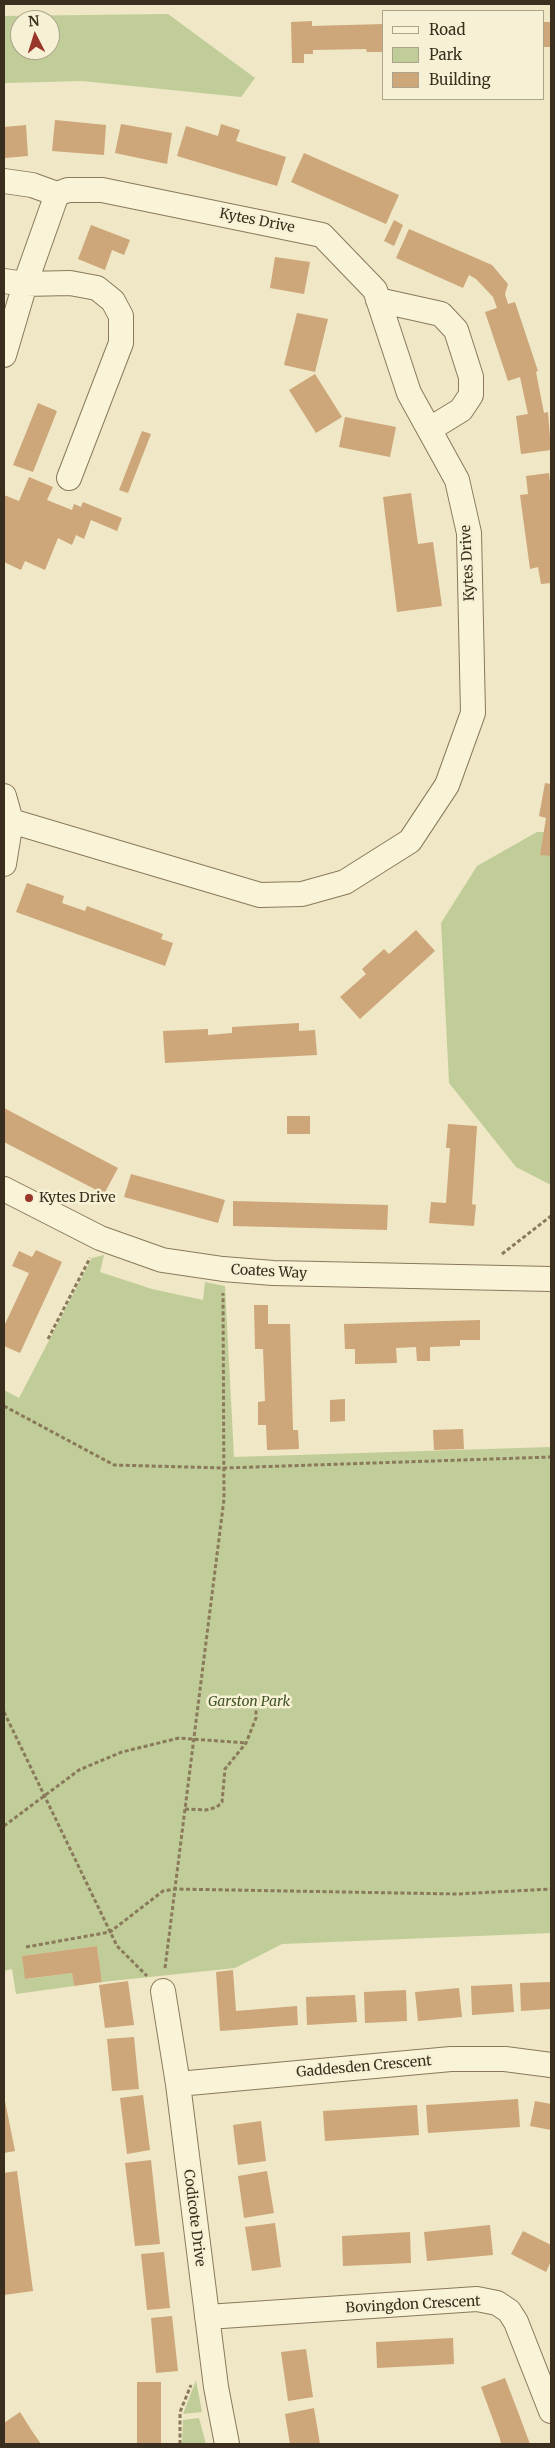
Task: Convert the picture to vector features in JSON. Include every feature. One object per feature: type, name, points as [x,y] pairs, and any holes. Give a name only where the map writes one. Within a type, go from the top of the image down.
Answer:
[{"type":"street","points":[[4,181],[32,185],[57,194],[14,283],[4,355]]},
{"type":"street","name":"Kytes Drive","points":[[11,821],[260,895],[302,894],[345,882],[410,841],[447,785],[473,713],[469,533],[457,480],[409,393],[375,290],[322,234],[102,190],[82,189],[57,194]]},
{"type":"street","points":[[14,283],[70,283],[98,288],[113,301],[121,316],[121,343],[69,478]]},
{"type":"street","points":[[378,300],[442,314],[456,330],[471,377],[471,395],[461,410],[430,429]]},
{"type":"street","points":[[4,796],[11,821],[4,864]]},
{"type":"street","name":"Coates Way","points":[[4,1189],[100,1238],[162,1260],[223,1269],[273,1273],[551,1279]]},
{"type":"street","name":"Codicote Drive","points":[[162,1991],[178,2084],[207,2317],[227,2444]]},
{"type":"street","name":"Gaddesden Crescent","points":[[178,2084],[450,2059],[504,2059],[551,2065]]},
{"type":"street","name":"Bovingdon Crescent","points":[[207,2317],[478,2299],[497,2303],[509,2311],[516,2322],[551,2411]]},
{"type":"path","points":[[489,1278],[495,1259],[551,1216]]},
{"type":"path","points":[[48,1339],[100,1238]]},
{"type":"path","points":[[162,1991],[224,1498],[223,1269]]},
{"type":"path","points":[[4,1406],[114,1466],[225,1468],[551,1456]]},
{"type":"path","points":[[185,1809],[206,1810],[217,1807],[222,1802],[225,1769],[246,1743],[256,1718],[255,1701],[251,1698],[224,1702],[219,1710]]},
{"type":"path","points":[[4,1712],[117,1946],[162,1991]]},
{"type":"path","points":[[4,1826],[79,1770],[122,1752],[163,1741],[194,1739],[246,1743]]},
{"type":"path","points":[[26,1947],[110,1932],[163,1891],[175,1889],[457,1894],[551,1889]]},
{"type":"path","points":[[180,2444],[180,2412],[193,2380]]},
{"type":"green space","points":[[168,14],[255,78],[241,97],[82,81],[4,83],[4,16],[10,16],[10,60],[60,60],[60,15]]},
{"type":"green space","points":[[537,832],[551,832],[551,1185],[516,1167],[449,1083],[441,923],[477,866]]},
{"type":"green space","name":"Garston Park","points":[[104,1255],[100,1272],[152,1289],[203,1300],[205,1282],[225,1286],[234,1457],[551,1447],[551,1933],[282,1944],[235,1968],[102,1982],[97,1946],[23,1956],[26,1979],[72,1973],[74,1986],[16,1994],[12,1969],[4,1971],[4,1390],[19,1398],[92,1258]]},
{"type":"green space","points":[[196,2380],[202,2412],[183,2414]]},
{"type":"green space","points":[[199,2418],[206,2444],[182,2444],[183,2420]]},
{"type":"building","points":[[312,21],[312,26],[382,24],[382,52],[367,52],[366,49],[313,50],[313,54],[304,54],[304,63],[292,63],[291,22]]},
{"type":"building","points":[[545,22],[551,22],[551,47],[545,47]]},
{"type":"building","points":[[55,120],[106,125],[104,155],[52,151]]},
{"type":"building","points":[[121,124],[172,133],[167,164],[115,153]]},
{"type":"building","points":[[221,124],[240,130],[236,141],[286,157],[277,186],[177,156],[186,126],[218,136]]},
{"type":"building","points":[[26,125],[28,156],[4,158],[4,127]]},
{"type":"building","points":[[304,153],[399,195],[386,224],[291,182]]},
{"type":"building","points":[[394,220],[403,225],[394,246],[384,241]]},
{"type":"building","points":[[91,225],[130,240],[124,255],[112,250],[105,270],[78,259]]},
{"type":"building","points":[[409,229],[492,265],[508,284],[505,294],[508,304],[515,302],[538,371],[536,372],[544,413],[548,412],[551,450],[521,454],[516,416],[528,414],[520,377],[508,381],[485,312],[497,308],[493,297],[476,279],[469,275],[463,288],[396,258]]},
{"type":"building","points":[[275,257],[310,262],[304,294],[270,288]]},
{"type":"building","points":[[297,313],[328,319],[315,372],[284,365]]},
{"type":"building","points":[[315,374],[342,417],[316,433],[289,390]]},
{"type":"building","points":[[38,403],[57,411],[33,472],[13,465]]},
{"type":"building","points":[[345,417],[396,427],[390,457],[339,447]]},
{"type":"building","points":[[142,431],[151,434],[128,493],[119,490]]},
{"type":"building","points":[[549,473],[551,491],[551,583],[541,584],[538,567],[530,569],[520,495],[528,494],[526,476]]},
{"type":"building","points":[[29,477],[53,487],[47,500],[72,510],[74,504],[81,507],[83,502],[122,518],[117,531],[91,520],[84,539],[76,535],[72,545],[58,538],[45,570],[25,561],[21,570],[4,562],[4,495],[19,501]]},
{"type":"building","points":[[411,493],[418,544],[433,542],[442,606],[397,612],[383,497]]},
{"type":"building","points":[[545,783],[551,784],[551,856],[540,855],[546,818],[539,816]]},
{"type":"building","points":[[27,883],[64,896],[62,903],[85,911],[87,906],[163,934],[161,939],[173,943],[165,966],[16,912]]},
{"type":"building","points":[[416,930],[435,951],[360,1019],[340,997],[366,974],[362,969],[384,949],[389,954]]},
{"type":"building","points":[[299,1023],[299,1031],[315,1030],[317,1055],[165,1063],[163,1031],[208,1029],[208,1035],[232,1033],[232,1027]]},
{"type":"building","points":[[4,1108],[118,1168],[104,1194],[4,1142]]},
{"type":"building","points":[[287,1116],[310,1116],[310,1134],[287,1134]]},
{"type":"building","points":[[448,1124],[477,1126],[472,1204],[476,1205],[474,1226],[429,1223],[431,1202],[446,1203],[450,1148],[446,1148]]},
{"type":"building","points":[[131,1174],[225,1200],[218,1223],[124,1197]]},
{"type":"building","points":[[233,1201],[388,1205],[387,1230],[233,1226]]},
{"type":"building","points":[[36,1250],[62,1262],[20,1353],[4,1346],[4,1323],[29,1273],[12,1266],[19,1251],[32,1257]]},
{"type":"building","points":[[254,1305],[268,1305],[268,1324],[290,1324],[293,1430],[298,1430],[299,1449],[267,1450],[266,1425],[258,1425],[258,1402],[265,1401],[263,1349],[255,1349]]},
{"type":"building","points":[[480,1320],[480,1340],[460,1340],[460,1346],[430,1347],[430,1361],[417,1361],[416,1347],[396,1348],[397,1363],[355,1364],[355,1349],[345,1349],[344,1324]]},
{"type":"building","points":[[345,1399],[345,1421],[330,1422],[330,1400]]},
{"type":"building","points":[[463,1429],[464,1449],[434,1450],[433,1430]]},
{"type":"building","points":[[97,1946],[102,1982],[74,1986],[72,1973],[25,1979],[22,1956]]},
{"type":"building","points":[[233,1970],[236,2011],[297,2006],[298,2025],[220,2031],[216,1972]]},
{"type":"building","points":[[128,1981],[134,2025],[105,2028],[99,1985]]},
{"type":"building","points":[[551,1982],[551,2009],[521,2011],[520,1983]]},
{"type":"building","points":[[512,1984],[514,2012],[472,2015],[471,1986]]},
{"type":"building","points":[[459,1988],[462,2017],[418,2021],[415,1992]]},
{"type":"building","points":[[406,1990],[407,2021],[365,2023],[364,1992]]},
{"type":"building","points":[[355,1995],[357,2022],[307,2025],[306,1997]]},
{"type":"building","points":[[134,2037],[139,2089],[112,2091],[107,2039]]},
{"type":"building","points":[[143,2095],[150,2150],[127,2154],[120,2098]]},
{"type":"building","points":[[4,2096],[15,2151],[4,2153]]},
{"type":"building","points":[[518,2099],[520,2127],[428,2133],[426,2105]]},
{"type":"building","points":[[535,2101],[551,2104],[551,2130],[530,2126]]},
{"type":"building","points":[[417,2105],[419,2135],[325,2141],[323,2111]]},
{"type":"building","points":[[261,2121],[266,2161],[238,2165],[233,2125]]},
{"type":"building","points":[[151,2160],[160,2244],[135,2246],[125,2163]]},
{"type":"building","points":[[17,2171],[33,2291],[4,2295],[4,2173]]},
{"type":"building","points":[[267,2171],[274,2213],[244,2218],[238,2176]]},
{"type":"building","points":[[275,2223],[281,2267],[252,2271],[245,2227]]},
{"type":"building","points":[[490,2225],[493,2255],[427,2261],[424,2232]]},
{"type":"building","points":[[523,2231],[551,2245],[551,2261],[546,2272],[511,2254]]},
{"type":"building","points":[[410,2232],[411,2263],[343,2266],[342,2236]]},
{"type":"building","points":[[164,2252],[170,2308],[147,2310],[141,2254]]},
{"type":"building","points":[[172,2316],[178,2371],[156,2373],[151,2318]]},
{"type":"building","points":[[453,2338],[454,2364],[377,2368],[376,2342]]},
{"type":"building","points":[[306,2349],[313,2397],[288,2401],[281,2352]]},
{"type":"building","points":[[505,2378],[530,2444],[501,2444],[481,2387]]},
{"type":"building","points":[[137,2382],[161,2382],[161,2444],[137,2444]]},
{"type":"building","points":[[314,2408],[320,2444],[290,2444],[285,2414]]},
{"type":"building","points":[[20,2412],[41,2444],[6,2444],[4,2440],[4,2423]]},
{"type":"place","name":"Kytes Drive","points":[[29,1198]]}]
